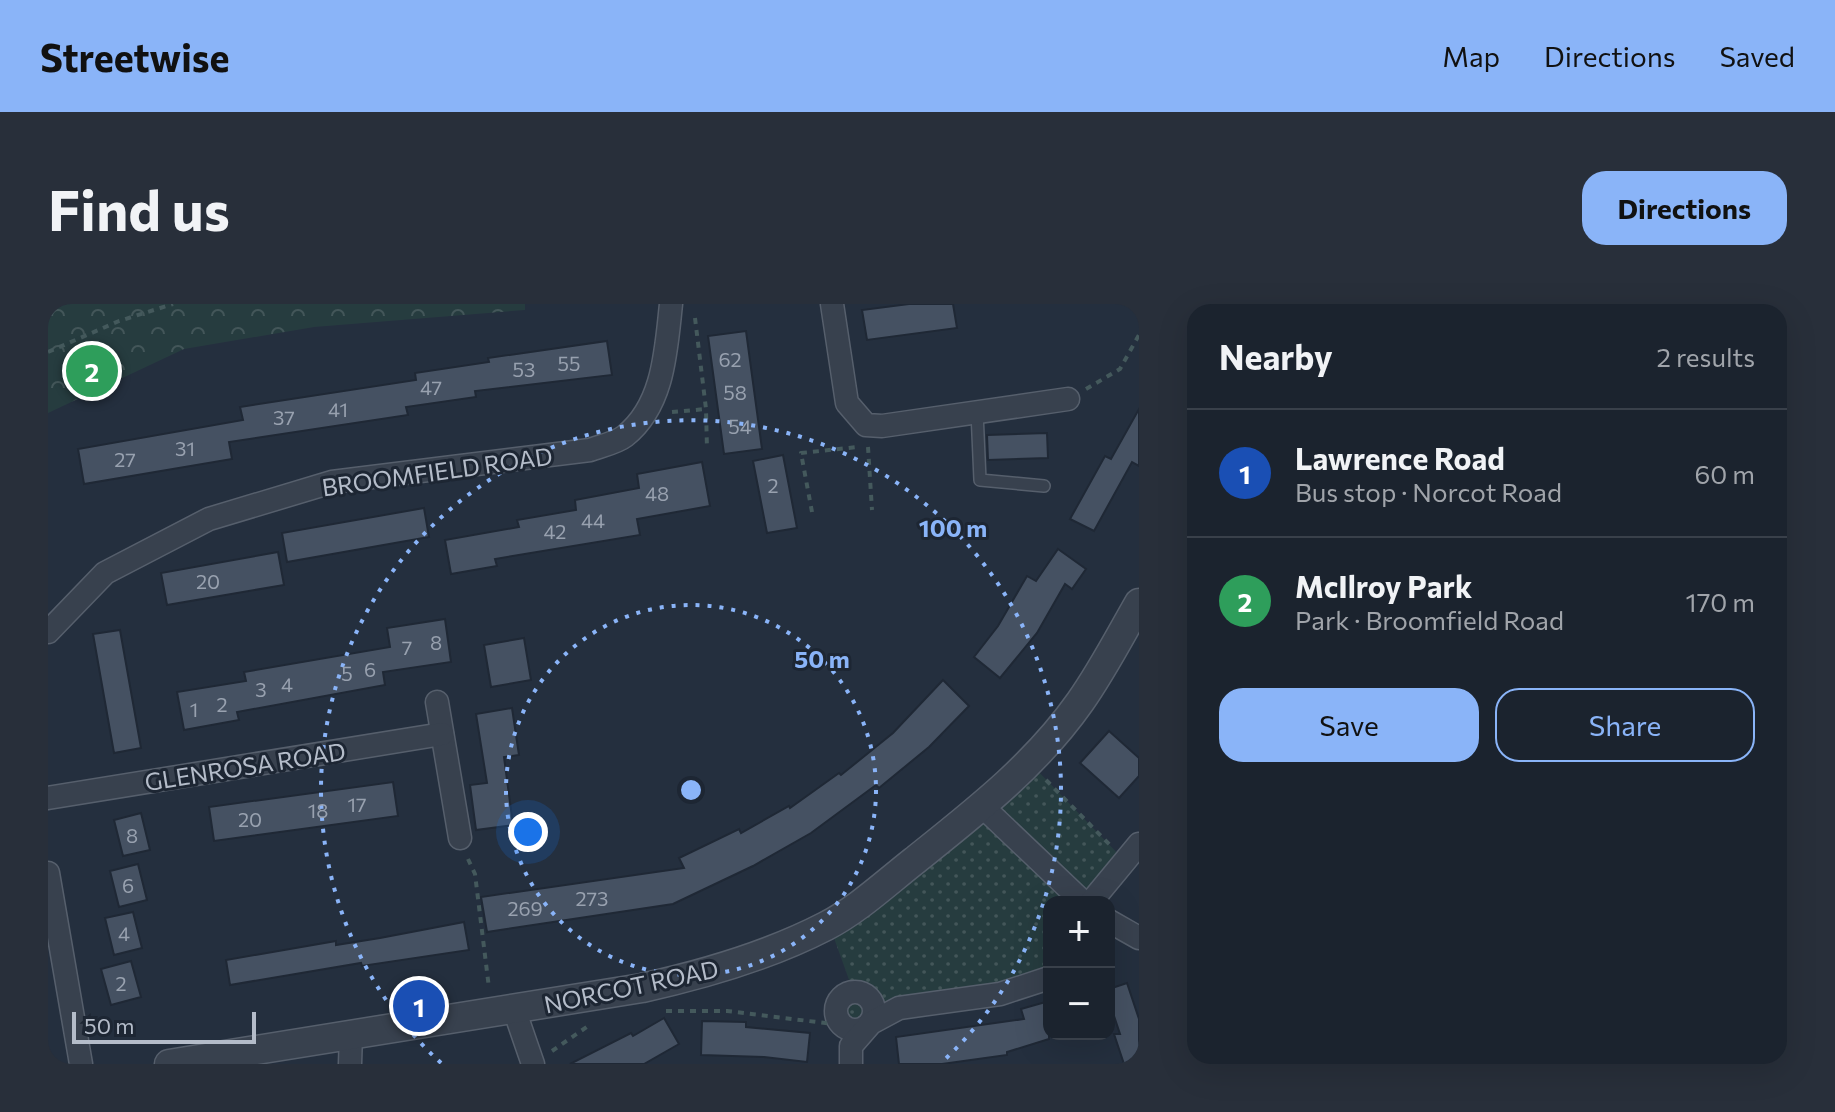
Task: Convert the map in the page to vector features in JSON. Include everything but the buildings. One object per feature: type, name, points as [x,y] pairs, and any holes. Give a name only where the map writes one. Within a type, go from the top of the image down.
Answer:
[{"type":"street","name":"BROOMFIELD ROAD","points":[[48,632],[105,573],[209,519],[332,482],[590,450],[623,438],[645,414],[664,370],[671,304]]},
{"type":"street","points":[[832,304],[847,403],[867,436],[882,426],[1068,399]]},
{"type":"street","name":"NORCOT ROAD","points":[[169,1064],[642,988],[701,975],[780,948],[829,924],[896,876],[1030,763],[1080,702],[1139,603]]},
{"type":"street","points":[[437,702],[460,838]]},
{"type":"street","name":"GLENROSA ROAD","points":[[48,798],[442,734]]},
{"type":"street","points":[[982,806],[1077,896]]},
{"type":"street","points":[[1096,896],[1132,852]]},
{"type":"street","points":[[48,873],[81,1064]]},
{"type":"street","points":[[1115,928],[1139,938]]},
{"type":"street","points":[[851,1064],[851,1046],[871,1023],[875,1008],[867,995],[853,992],[840,999],[836,1011],[842,1025],[855,1030],[871,1023],[899,1008],[1000,994],[1043,980]]},
{"type":"street","points":[[503,1011],[539,1060]]},
{"type":"street","points":[[350,1064],[351,1034]]},
{"type":"lane","points":[[977,412],[980,480],[1044,486]]},
{"type":"path","points":[[48,352],[119,321],[173,304]]},
{"type":"path","points":[[693,304],[706,409],[707,449]]},
{"type":"path","points":[[1068,399],[1120,369],[1139,335]]},
{"type":"path","points":[[645,414],[706,409]]},
{"type":"path","points":[[812,512],[801,453],[867,436],[872,510]]},
{"type":"path","points":[[1030,763],[1132,852]]},
{"type":"path","points":[[460,838],[475,874],[503,1011]]},
{"type":"path","points":[[642,988],[665,1011],[727,1011],[842,1025]]},
{"type":"path","points":[[539,1060],[594,1022]]},
{"type":"green space","points":[[48,304],[525,304],[525,310],[314,327],[184,349],[48,413]]},
{"type":"green space","points":[[1030,763],[1125,861],[1096,896],[1043,896],[1043,980],[855,1030],[842,1025],[836,1011],[840,999],[853,991],[829,924]]},
{"type":"place","name":"McIlroy Park","points":[[92,371]]},
{"type":"place","name":"Lawrence Road","points":[[419,1006]]}]
